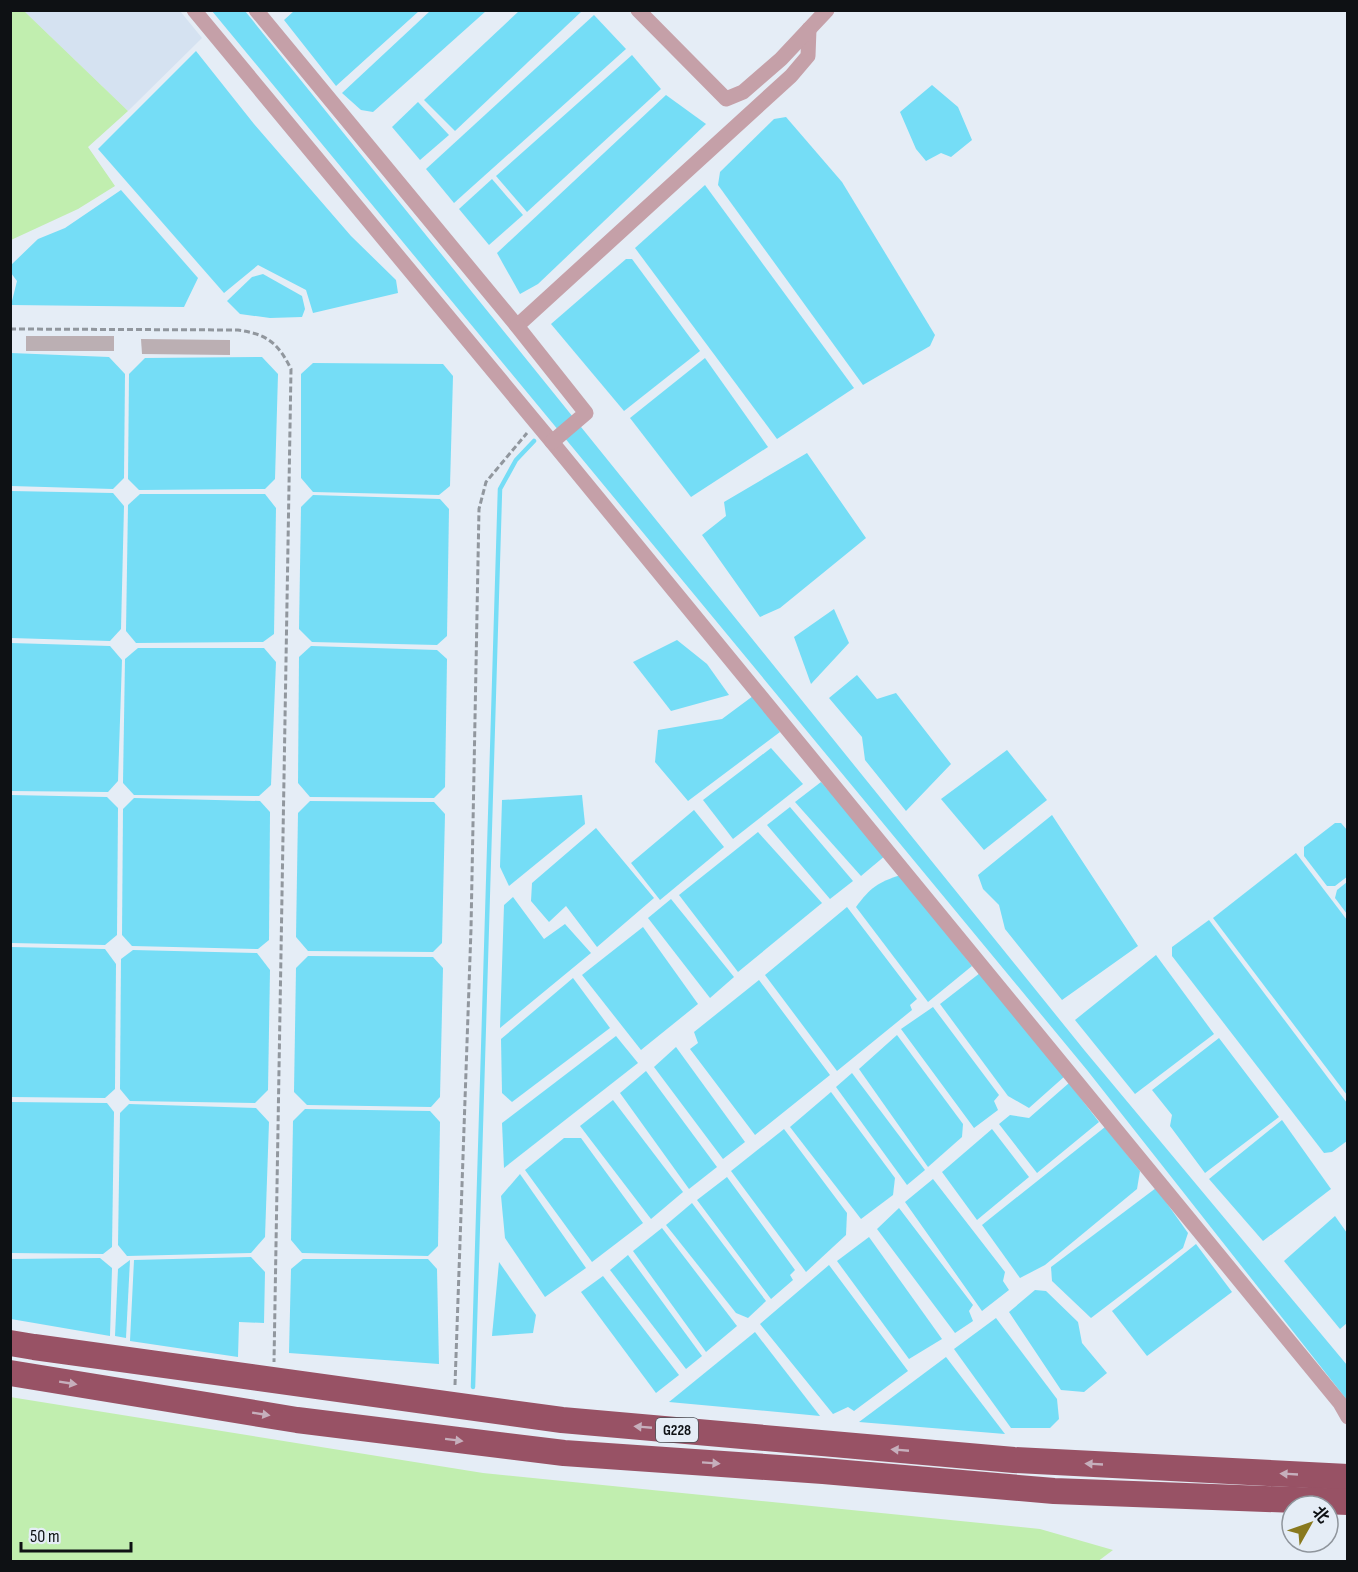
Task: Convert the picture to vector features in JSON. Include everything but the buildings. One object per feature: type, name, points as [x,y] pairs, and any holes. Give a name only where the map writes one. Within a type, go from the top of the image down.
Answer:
[{"type":"highway","name":"G228","points":[[10,1343],[592,1422],[1014,1460],[1347,1477]]},
{"type":"highway","name":"G228","points":[[10,1373],[286,1418],[588,1455],[834,1472],[1054,1491],[1347,1502]]},
{"type":"highway","points":[[367,1429],[373,1394]]},
{"type":"highway","points":[[588,1455],[592,1422]]},
{"type":"street","points":[[194,10],[536,422],[1340,1403],[1347,1417]]},
{"type":"street","points":[[256,10],[586,413],[552,442]]},
{"type":"street","points":[[638,10],[726,99],[743,92],[781,58],[827,10]]},
{"type":"street","points":[[517,326],[791,76],[808,56],[809,29]]},
{"type":"path","points":[[10,329],[238,330],[257,333],[273,342],[284,353],[291,369],[274,1380]]},
{"type":"path","points":[[454,1405],[471,929],[479,509],[486,482],[536,422]]},
{"type":"shaded area","points":[[24,11],[180,11],[202,38],[128,111]]},
{"type":"green space","points":[[10,11],[24,11],[128,111],[88,147],[115,186],[78,209],[11,240]]},
{"type":"green space","points":[[10,1397],[483,1473],[1040,1529],[1113,1550],[1097,1562],[11,1561]]},
{"type":"water","points":[[212,11],[245,11],[1085,1051],[1347,1365],[1347,1400],[1087,1070]]},
{"type":"water","points":[[294,11],[419,11],[336,86],[284,20]]},
{"type":"water","points":[[430,11],[486,11],[373,112],[361,110],[342,93]]},
{"type":"water","points":[[519,11],[582,11],[455,131],[424,100]]},
{"type":"water","points":[[594,15],[626,49],[454,203],[426,169]]},
{"type":"water","points":[[196,51],[254,124],[351,236],[396,280],[398,293],[313,313],[306,290],[258,265],[224,293],[98,149]]},
{"type":"water","points":[[632,55],[661,89],[527,212],[496,176]]},
{"type":"water","points":[[932,85],[958,107],[972,140],[951,157],[941,153],[926,161],[916,149],[900,112]]},
{"type":"water","points":[[666,95],[706,124],[538,284],[520,294],[497,253]]},
{"type":"water","points":[[418,102],[449,135],[420,160],[392,127]]},
{"type":"water","points":[[786,117],[842,182],[935,335],[930,346],[863,385],[718,185],[720,172],[774,119]]},
{"type":"water","points":[[492,179],[523,215],[489,245],[459,209]]},
{"type":"water","points":[[705,185],[854,388],[777,439],[635,248]]},
{"type":"water","points":[[121,190],[198,278],[184,307],[11,305],[17,281],[11,273],[11,265],[38,239],[65,228]]},
{"type":"water","points":[[626,259],[632,259],[700,351],[624,411],[551,324]]},
{"type":"water","points":[[263,274],[302,296],[305,309],[302,317],[270,318],[240,314],[227,301],[252,277]]},
{"type":"water","points":[[11,353],[109,357],[125,374],[124,478],[113,489],[11,486]]},
{"type":"water","points":[[262,357],[278,374],[275,479],[265,489],[139,490],[128,479],[129,374],[145,358]]},
{"type":"water","points":[[705,358],[768,447],[691,497],[630,418]]},
{"type":"water","points":[[313,363],[443,364],[453,376],[450,486],[439,495],[313,492],[301,478],[301,374]]},
{"type":"water","points":[[807,453],[866,538],[780,608],[760,617],[702,535],[726,516],[724,502]]},
{"type":"water","points":[[11,491],[113,493],[124,506],[121,629],[110,641],[11,638]]},
{"type":"water","points":[[140,494],[265,494],[276,508],[274,634],[263,642],[136,643],[126,631],[128,505]]},
{"type":"water","points":[[313,495],[440,499],[449,509],[447,636],[437,645],[312,642],[299,629],[301,507]]},
{"type":"water","points":[[834,609],[849,643],[811,684],[794,637]]},
{"type":"water","points":[[677,640],[707,664],[729,695],[671,711],[633,662]]},
{"type":"water","points":[[11,643],[110,646],[122,660],[118,781],[108,792],[11,791]]},
{"type":"water","points":[[311,646],[437,650],[447,659],[445,787],[434,798],[310,797],[298,783],[299,657]]},
{"type":"water","points":[[138,648],[264,648],[276,662],[271,785],[259,796],[134,795],[123,783],[125,659]]},
{"type":"water","points":[[857,675],[877,699],[896,693],[951,764],[906,811],[865,760],[862,737],[829,698]]},
{"type":"water","points":[[753,696],[780,732],[688,801],[655,762],[658,730],[722,719]]},
{"type":"water","points":[[771,748],[803,784],[733,839],[703,800]]},
{"type":"water","points":[[1007,750],[1047,800],[984,850],[941,799]]},
{"type":"water","points":[[821,782],[886,855],[861,876],[795,802]]},
{"type":"water","points":[[11,795],[107,797],[118,808],[117,935],[105,945],[11,943]]},
{"type":"water","points":[[582,795],[585,824],[509,886],[500,867],[502,800]]},
{"type":"water","points":[[134,798],[260,801],[270,812],[269,940],[258,949],[132,946],[122,935],[123,809]]},
{"type":"water","points":[[310,801],[434,802],[445,814],[442,943],[433,952],[308,951],[296,937],[298,813]]},
{"type":"water","points":[[790,807],[853,881],[830,899],[767,825]]},
{"type":"water","points":[[694,810],[724,847],[660,900],[631,863]]},
{"type":"water","points":[[1052,815],[1138,946],[1062,1000],[1005,929],[999,905],[983,889],[978,875]]},
{"type":"water","points":[[1335,823],[1341,823],[1347,830],[1348,876],[1335,886],[1327,886],[1304,856],[1304,847]]},
{"type":"water","points":[[596,828],[654,898],[597,947],[566,906],[549,922],[531,901],[532,883]]},
{"type":"water","points":[[758,832],[822,903],[738,972],[679,895]]},
{"type":"water","points":[[1296,853],[1347,920],[1347,1095],[1213,918]]},
{"type":"water","points":[[901,875],[972,966],[928,1002],[856,907],[875,886]]},
{"type":"water","points":[[1347,882],[1347,914],[1335,898],[1337,890]]},
{"type":"water","points":[[513,897],[544,939],[565,924],[591,953],[500,1028],[504,905]]},
{"type":"water","points":[[671,899],[734,977],[710,998],[648,918]]},
{"type":"water","points":[[847,907],[917,999],[910,1005],[912,1010],[837,1071],[765,975]]},
{"type":"water","points":[[1209,920],[1347,1103],[1347,1141],[1332,1152],[1324,1153],[1172,956],[1172,947]]},
{"type":"water","points":[[643,927],[698,1004],[641,1050],[582,975]]},
{"type":"water","points":[[11,947],[105,949],[116,964],[115,1089],[105,1098],[11,1097]]},
{"type":"water","points":[[133,950],[257,953],[270,970],[268,1090],[255,1103],[130,1101],[120,1089],[121,959]]},
{"type":"water","points":[[1156,955],[1214,1034],[1135,1094],[1075,1020]]},
{"type":"water","points":[[308,956],[433,957],[443,968],[440,1097],[431,1107],[307,1105],[294,1092],[296,968]]},
{"type":"water","points":[[980,973],[1065,1076],[1029,1108],[1008,1096],[940,1004]]},
{"type":"water","points":[[573,978],[610,1028],[512,1102],[502,1093],[501,1039]]},
{"type":"water","points":[[759,980],[830,1075],[755,1135],[690,1049],[698,1043],[694,1032]]},
{"type":"water","points":[[933,1007],[999,1095],[994,1101],[998,1110],[974,1128],[901,1029]]},
{"type":"water","points":[[897,1035],[963,1124],[962,1137],[928,1167],[859,1069]]},
{"type":"water","points":[[616,1036],[638,1063],[504,1168],[502,1123]]},
{"type":"water","points":[[1219,1038],[1279,1117],[1205,1173],[1170,1126],[1172,1115],[1152,1090]]},
{"type":"water","points":[[676,1047],[745,1142],[723,1159],[654,1067]]},
{"type":"water","points":[[646,1071],[717,1167],[689,1189],[620,1093]]},
{"type":"water","points":[[852,1073],[925,1170],[907,1185],[836,1087]]},
{"type":"water","points":[[1069,1083],[1099,1122],[1037,1173],[999,1124],[1010,1115],[1029,1118]]},
{"type":"water","points":[[831,1092],[895,1178],[893,1195],[861,1219],[790,1127]]},
{"type":"water","points":[[613,1100],[683,1192],[651,1219],[580,1126]]},
{"type":"water","points":[[11,1102],[107,1103],[114,1112],[112,1247],[103,1254],[11,1253]]},
{"type":"water","points":[[129,1104],[256,1108],[269,1122],[265,1237],[251,1253],[127,1256],[118,1245],[120,1113]]},
{"type":"water","points":[[305,1109],[430,1111],[440,1122],[438,1246],[428,1256],[302,1253],[291,1240],[293,1121]]},
{"type":"water","points":[[1282,1120],[1331,1189],[1263,1241],[1209,1179]]},
{"type":"water","points":[[1105,1127],[1140,1171],[1137,1189],[1045,1265],[1020,1278],[982,1225]]},
{"type":"water","points":[[784,1129],[847,1213],[846,1235],[806,1272],[731,1171]]},
{"type":"water","points":[[992,1129],[1029,1177],[977,1220],[942,1172]]},
{"type":"water","points":[[564,1138],[581,1138],[643,1223],[592,1262],[525,1170]]},
{"type":"water","points":[[520,1174],[586,1268],[545,1297],[505,1238],[501,1196]]},
{"type":"water","points":[[727,1177],[795,1270],[790,1275],[793,1280],[771,1299],[697,1200]]},
{"type":"water","points":[[933,1179],[1005,1272],[1003,1281],[1009,1290],[982,1311],[905,1202]]},
{"type":"water","points":[[1156,1188],[1188,1233],[1183,1248],[1091,1318],[1052,1281],[1051,1267]]},
{"type":"water","points":[[692,1203],[766,1301],[748,1318],[736,1313],[666,1225]]},
{"type":"water","points":[[899,1208],[973,1305],[969,1311],[973,1321],[955,1333],[877,1229]]},
{"type":"water","points":[[1335,1216],[1347,1233],[1347,1323],[1340,1329],[1284,1261]]},
{"type":"water","points":[[662,1228],[737,1326],[706,1352],[633,1251]]},
{"type":"water","points":[[869,1237],[942,1339],[909,1359],[837,1261]]},
{"type":"water","points":[[1196,1244],[1232,1292],[1147,1356],[1112,1311]]},
{"type":"water","points":[[628,1255],[702,1356],[686,1369],[610,1270]]},
{"type":"water","points":[[251,1257],[265,1272],[264,1323],[239,1322],[238,1357],[130,1341],[134,1260]]},
{"type":"water","points":[[100,1258],[112,1268],[110,1336],[11,1319],[11,1259]]},
{"type":"water","points":[[303,1259],[428,1259],[437,1269],[439,1364],[289,1353],[291,1269]]},
{"type":"water","points":[[130,1260],[126,1338],[115,1336],[118,1269]]},
{"type":"water","points":[[499,1262],[536,1315],[533,1333],[492,1336]]},
{"type":"water","points":[[829,1265],[908,1371],[854,1411],[848,1407],[833,1414],[760,1324]]},
{"type":"water","points":[[603,1276],[679,1375],[656,1393],[581,1292]]},
{"type":"water","points":[[1035,1290],[1046,1291],[1078,1322],[1082,1343],[1107,1373],[1084,1392],[1061,1390],[1009,1312]]},
{"type":"water","points":[[996,1318],[1057,1399],[1059,1419],[1050,1428],[1011,1428],[954,1349]]},
{"type":"water","points":[[755,1332],[820,1416],[669,1402]]},
{"type":"water","points":[[946,1357],[1005,1434],[859,1422]]},
{"type":"waterway","points":[[473,1387],[500,489],[516,460],[534,441]]}]
